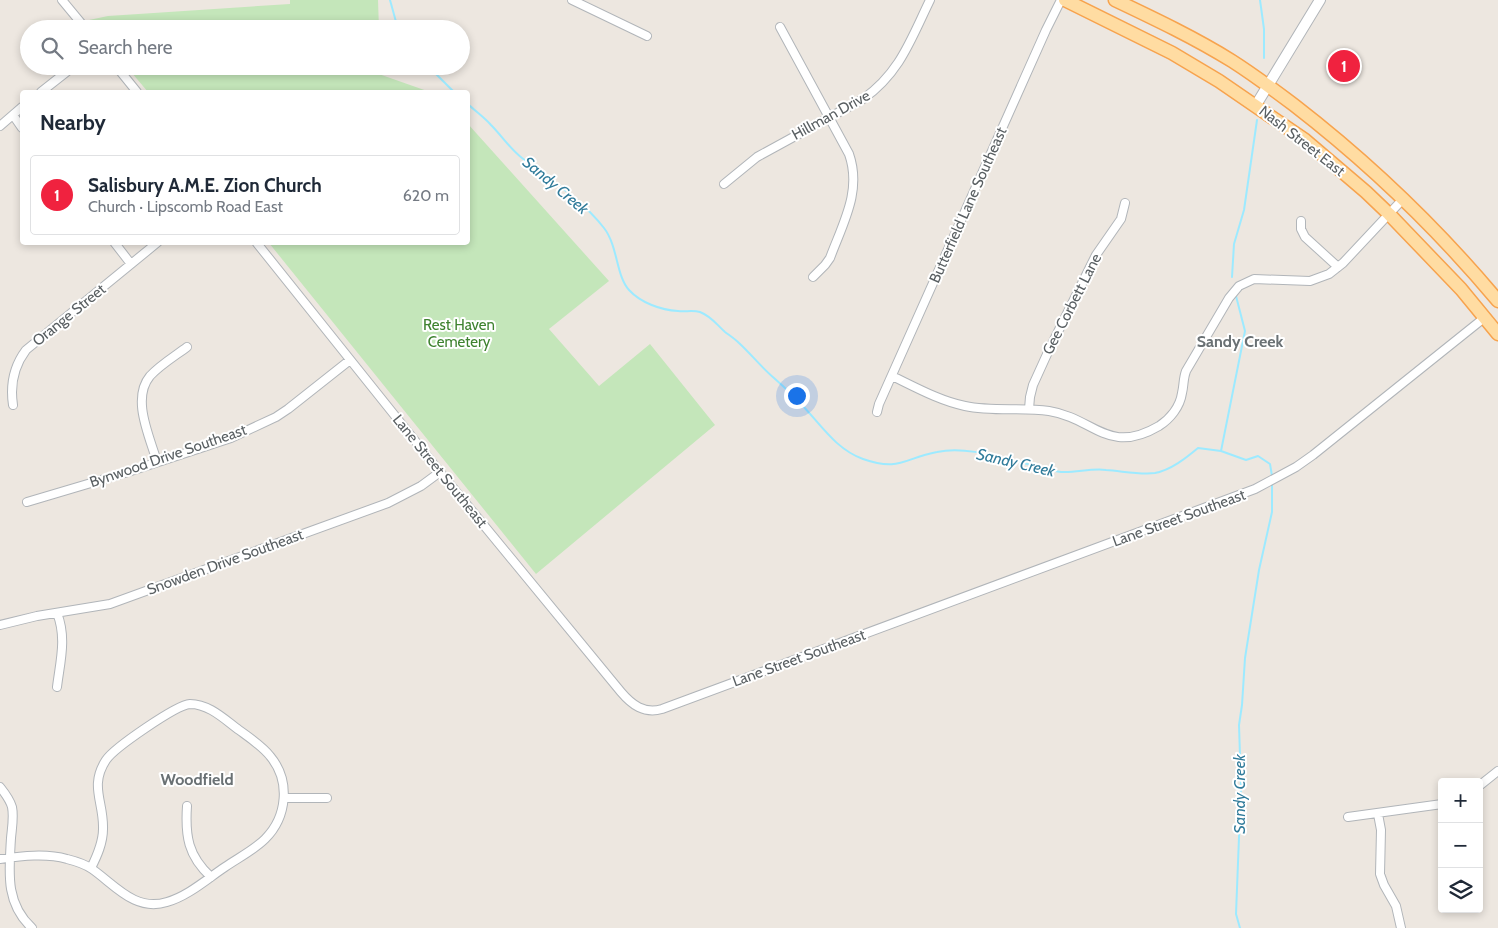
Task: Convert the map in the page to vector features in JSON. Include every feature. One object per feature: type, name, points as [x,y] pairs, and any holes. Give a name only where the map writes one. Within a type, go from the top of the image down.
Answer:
[{"type":"main road","name":"Nash Street East","points":[[1065,0],[1172,53],[1256,105],[1305,140],[1389,214],[1461,289],[1498,334]]},
{"type":"main road","name":"Nash Street East","points":[[1115,0],[1201,43],[1268,85],[1348,148],[1455,251],[1498,301]]},
{"type":"street","points":[[62,0],[79,20]]},
{"type":"street","points":[[572,0],[647,36]]},
{"type":"street","name":"Hillman Drive","points":[[724,184],[757,157],[863,99],[884,82],[901,60],[930,0]]},
{"type":"street","name":"Butterfield Lane Southeast","points":[[877,412],[1061,0]]},
{"type":"street","points":[[1256,105],[1320,0]]},
{"type":"street","points":[[780,27],[849,154],[854,174],[851,200],[830,258],[813,277]]},
{"type":"street","points":[[44,90],[63,75]]},
{"type":"street","points":[[123,75],[135,90]]},
{"type":"street","points":[[0,126],[20,109]]},
{"type":"street","points":[[13,115],[20,125]]},
{"type":"street","points":[[892,376],[946,401],[965,406],[1030,409],[1060,414],[1074,419],[1101,434],[1119,438],[1134,437],[1166,421],[1176,409],[1181,399],[1186,371],[1228,298],[1239,286],[1254,279],[1310,281],[1329,274],[1403,200]]},
{"type":"street","name":"Gee Corbett Lane","points":[[1030,409],[1033,385],[1048,352],[1096,255],[1121,218],[1125,203]]},
{"type":"street","points":[[1301,221],[1301,229],[1305,236],[1338,267]]},
{"type":"street","points":[[116,245],[131,264]]},
{"type":"street","name":"Orange Street","points":[[13,405],[11,394],[14,376],[19,361],[26,350],[154,245]]},
{"type":"street","name":"Lane Street Southeast","points":[[258,245],[440,472],[629,702],[647,711],[662,709],[1241,496],[1277,478],[1313,455],[1484,318]]},
{"type":"street","points":[[158,462],[142,407],[143,391],[150,376],[187,347]]},
{"type":"street","name":"Bynwood Drive Southeast","points":[[27,502],[231,438],[276,417],[350,360]]},
{"type":"street","name":"Snowden Drive Southeast","points":[[0,625],[110,604],[388,503],[421,486],[440,472]]},
{"type":"street","points":[[56,613],[61,624],[63,638],[57,688]]},
{"type":"street","points":[[0,859],[34,856],[53,856],[67,859],[92,868],[134,901],[150,904],[168,902],[177,898],[264,840],[276,824],[285,798],[278,770],[272,759],[264,749],[205,706],[192,704],[181,706],[112,754],[101,768],[97,788],[103,818],[103,838],[92,868]]},
{"type":"street","points":[[1483,783],[1498,771]]},
{"type":"street","points":[[0,787],[11,804],[13,813],[12,898],[21,917],[32,928]]},
{"type":"street","points":[[285,798],[327,798]]},
{"type":"street","points":[[1348,817],[1438,805]]},
{"type":"street","points":[[187,806],[186,826],[189,846],[201,868],[211,876]]},
{"type":"street","points":[[1378,814],[1381,830],[1380,874],[1396,906],[1402,928]]},
{"type":"green space","points":[[290,0],[378,0],[379,20],[89,20],[108,16],[290,4]]},
{"type":"green space","points":[[134,75],[382,75],[424,90],[146,90]]},
{"type":"green space","name":"Rest Haven Cemetery","points":[[470,126],[609,281],[549,329],[599,386],[650,344],[715,425],[536,574],[271,245],[470,245]]},
{"type":"waterway","name":"Sandy Creek","points":[[390,0],[396,20]]},
{"type":"waterway","points":[[1260,0],[1264,29],[1264,58]]},
{"type":"waterway","name":"Sandy Creek","points":[[437,75],[452,90]]},
{"type":"waterway","name":"Sandy Creek","points":[[470,106],[488,122],[510,147],[586,208],[604,228],[609,235],[625,284],[634,295],[658,307],[681,311],[697,311],[714,321],[791,393],[828,435],[853,455],[875,463],[894,464],[937,452],[956,450],[975,452],[1061,472],[1100,470],[1155,473],[1183,460],[1198,448],[1221,451],[1246,460],[1258,456],[1270,464],[1272,476]]},
{"type":"waterway","points":[[1232,277],[1234,244],[1244,210],[1257,120]]},
{"type":"waterway","points":[[1221,451],[1245,331],[1236,296]]},
{"type":"waterway","name":"Sandy Creek","points":[[1240,928],[1236,914],[1241,786],[1239,725],[1245,658],[1259,570],[1272,512],[1272,484]]},
{"type":"place","name":"Salisbury A.M.E. Zion Church","points":[[1344,66]]},
{"type":"district","name":"Sandy Creek","points":[[1240,341]]},
{"type":"district","name":"Woodfield","points":[[197,779]]}]
